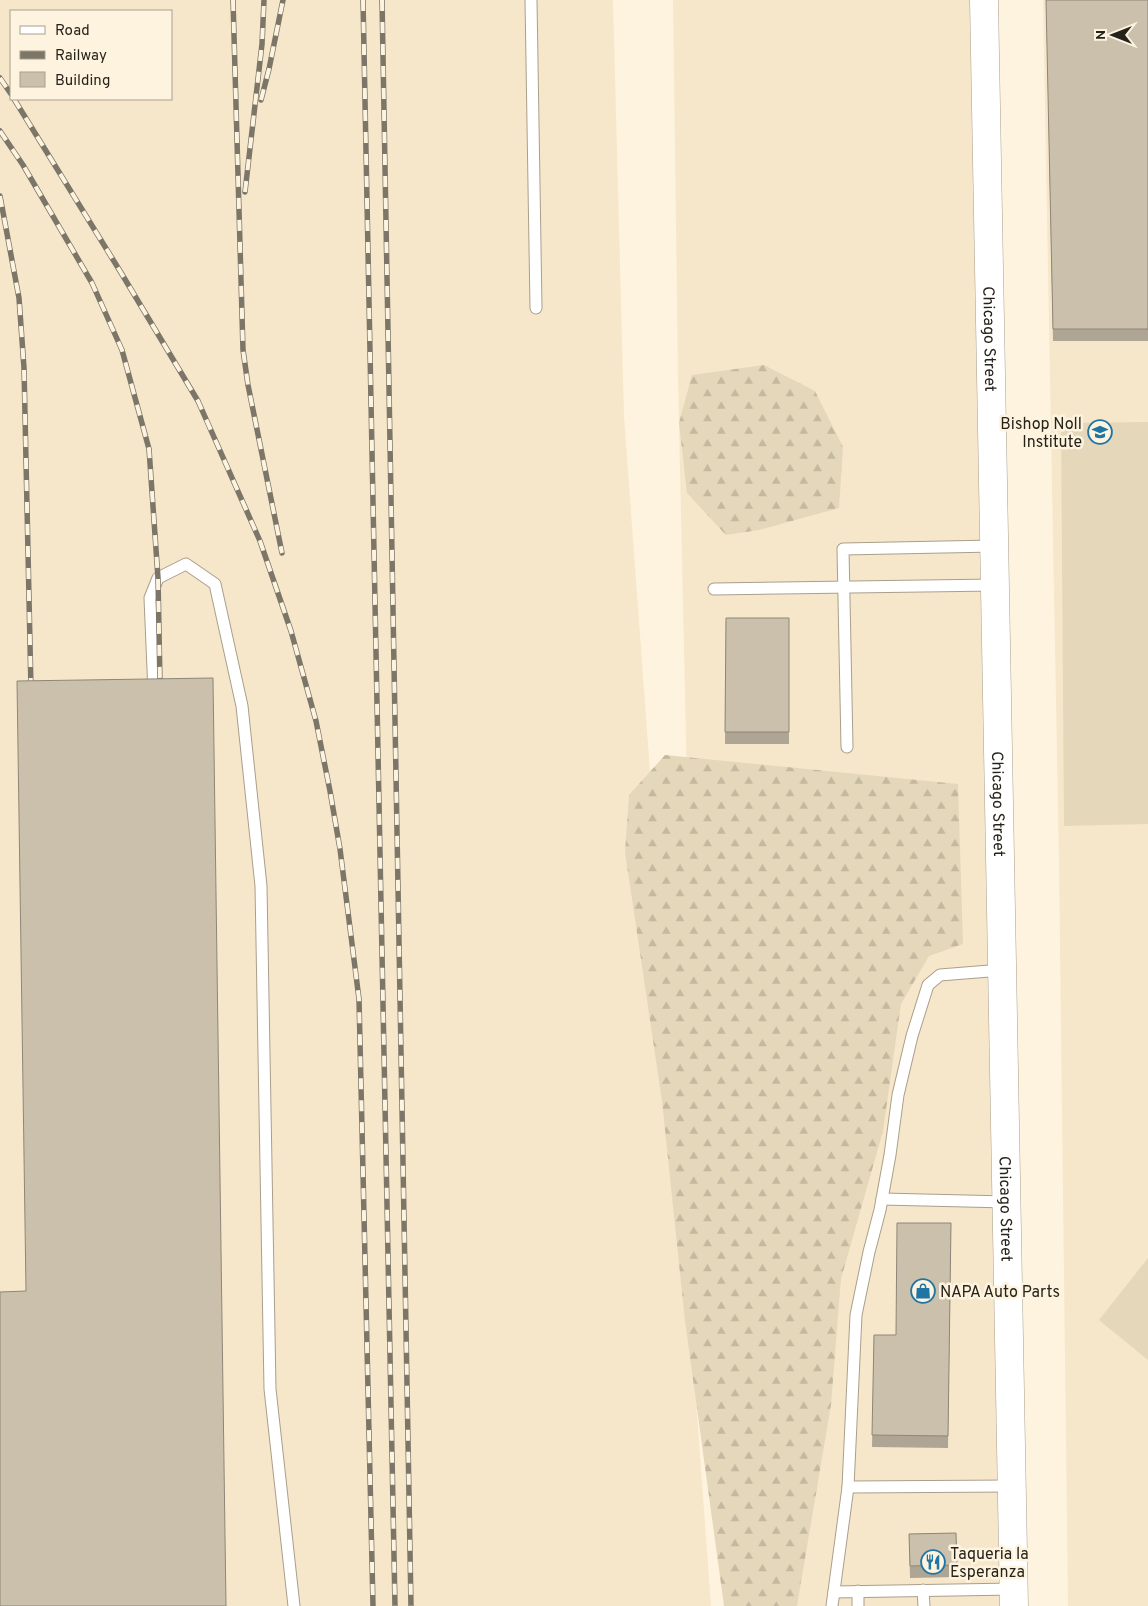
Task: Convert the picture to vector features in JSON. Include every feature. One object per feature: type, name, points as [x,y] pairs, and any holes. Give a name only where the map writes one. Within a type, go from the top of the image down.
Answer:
[{"type":"main road","name":"Chicago Street","points":[[984,0],[1014,1598]]},
{"type":"lane","points":[[531,0],[536,308]]},
{"type":"lane","points":[[847,748],[843,549],[994,546]]},
{"type":"lane","points":[[154,695],[150,598],[158,578],[186,564],[215,584],[242,706],[261,886],[270,1389],[294,1606]]},
{"type":"lane","points":[[714,589],[995,585]]},
{"type":"lane","points":[[832,1606],[848,1487],[856,1315],[882,1199],[898,1095],[912,1036],[928,984],[940,976],[1002,970]]},
{"type":"lane","points":[[882,1199],[1006,1202]]},
{"type":"lane","points":[[848,1487],[1012,1486]]},
{"type":"lane","points":[[834,1592],[923,1590],[1014,1598]]},
{"type":"lane","points":[[923,1590],[924,1606]]},
{"type":"lane","points":[[858,1592],[858,1606]]},
{"type":"shaded area","points":[[0,0],[613,0],[624,416],[711,1606],[0,1606]]},
{"type":"shaded area","points":[[673,0],[984,0],[1014,1606],[738,1606],[692,1009],[678,379]]},
{"type":"shaded area","name":"Bishop Noll Institute","points":[[1043,0],[1148,0],[1148,1606],[1068,1606],[1059,863]]},
{"type":"green space","points":[[764,365],[815,391],[843,447],[839,508],[759,530],[726,535],[687,493],[679,423],[692,375]]},
{"type":"green space","points":[[1148,422],[1148,824],[1064,826],[1061,423]]},
{"type":"green space","points":[[665,755],[958,784],[963,944],[929,956],[901,1004],[883,1131],[841,1279],[831,1405],[797,1606],[724,1606],[685,1321],[662,1101],[625,852],[629,795]]},
{"type":"green space","points":[[1148,1258],[1148,1360],[1099,1320]]},
{"type":"building","points":[[1046,0],[1148,0],[1148,329],[1053,329]]},
{"type":"building","points":[[726,618],[789,618],[789,732],[725,732]]},
{"type":"building","points":[[213,678],[226,1606],[0,1606],[0,1292],[26,1291],[17,681]]},
{"type":"building","name":"NAPA Auto Parts","points":[[897,1223],[951,1223],[948,1436],[872,1435],[874,1335],[896,1335]]},
{"type":"building","name":"Taqueria la Esperanza","points":[[956,1533],[957,1565],[910,1566],[909,1534]]},
{"type":"railway","points":[[233,0],[243,350],[248,385],[282,553]]},
{"type":"railway","points":[[245,192],[262,44],[264,0]]},
{"type":"railway","points":[[261,100],[283,0]]},
{"type":"railway","points":[[363,0],[395,1606]]},
{"type":"railway","points":[[382,0],[411,1606]]},
{"type":"railway","points":[[0,78],[10,93]]},
{"type":"railway","points":[[15,100],[198,401],[260,541],[291,631],[316,721],[340,849],[359,999],[373,1606]]},
{"type":"railway","points":[[0,131],[23,165],[92,283],[122,350],[149,449],[158,578],[160,684]]},
{"type":"railway","points":[[0,196],[19,298],[24,368],[31,690]]},
{"type":"place","name":"Bishop Noll Institute","points":[[1100,432]]},
{"type":"place","name":"NAPA Auto Parts","points":[[923,1291]]},
{"type":"place","name":"Taqueria la Esperanza","points":[[933,1562]]}]
